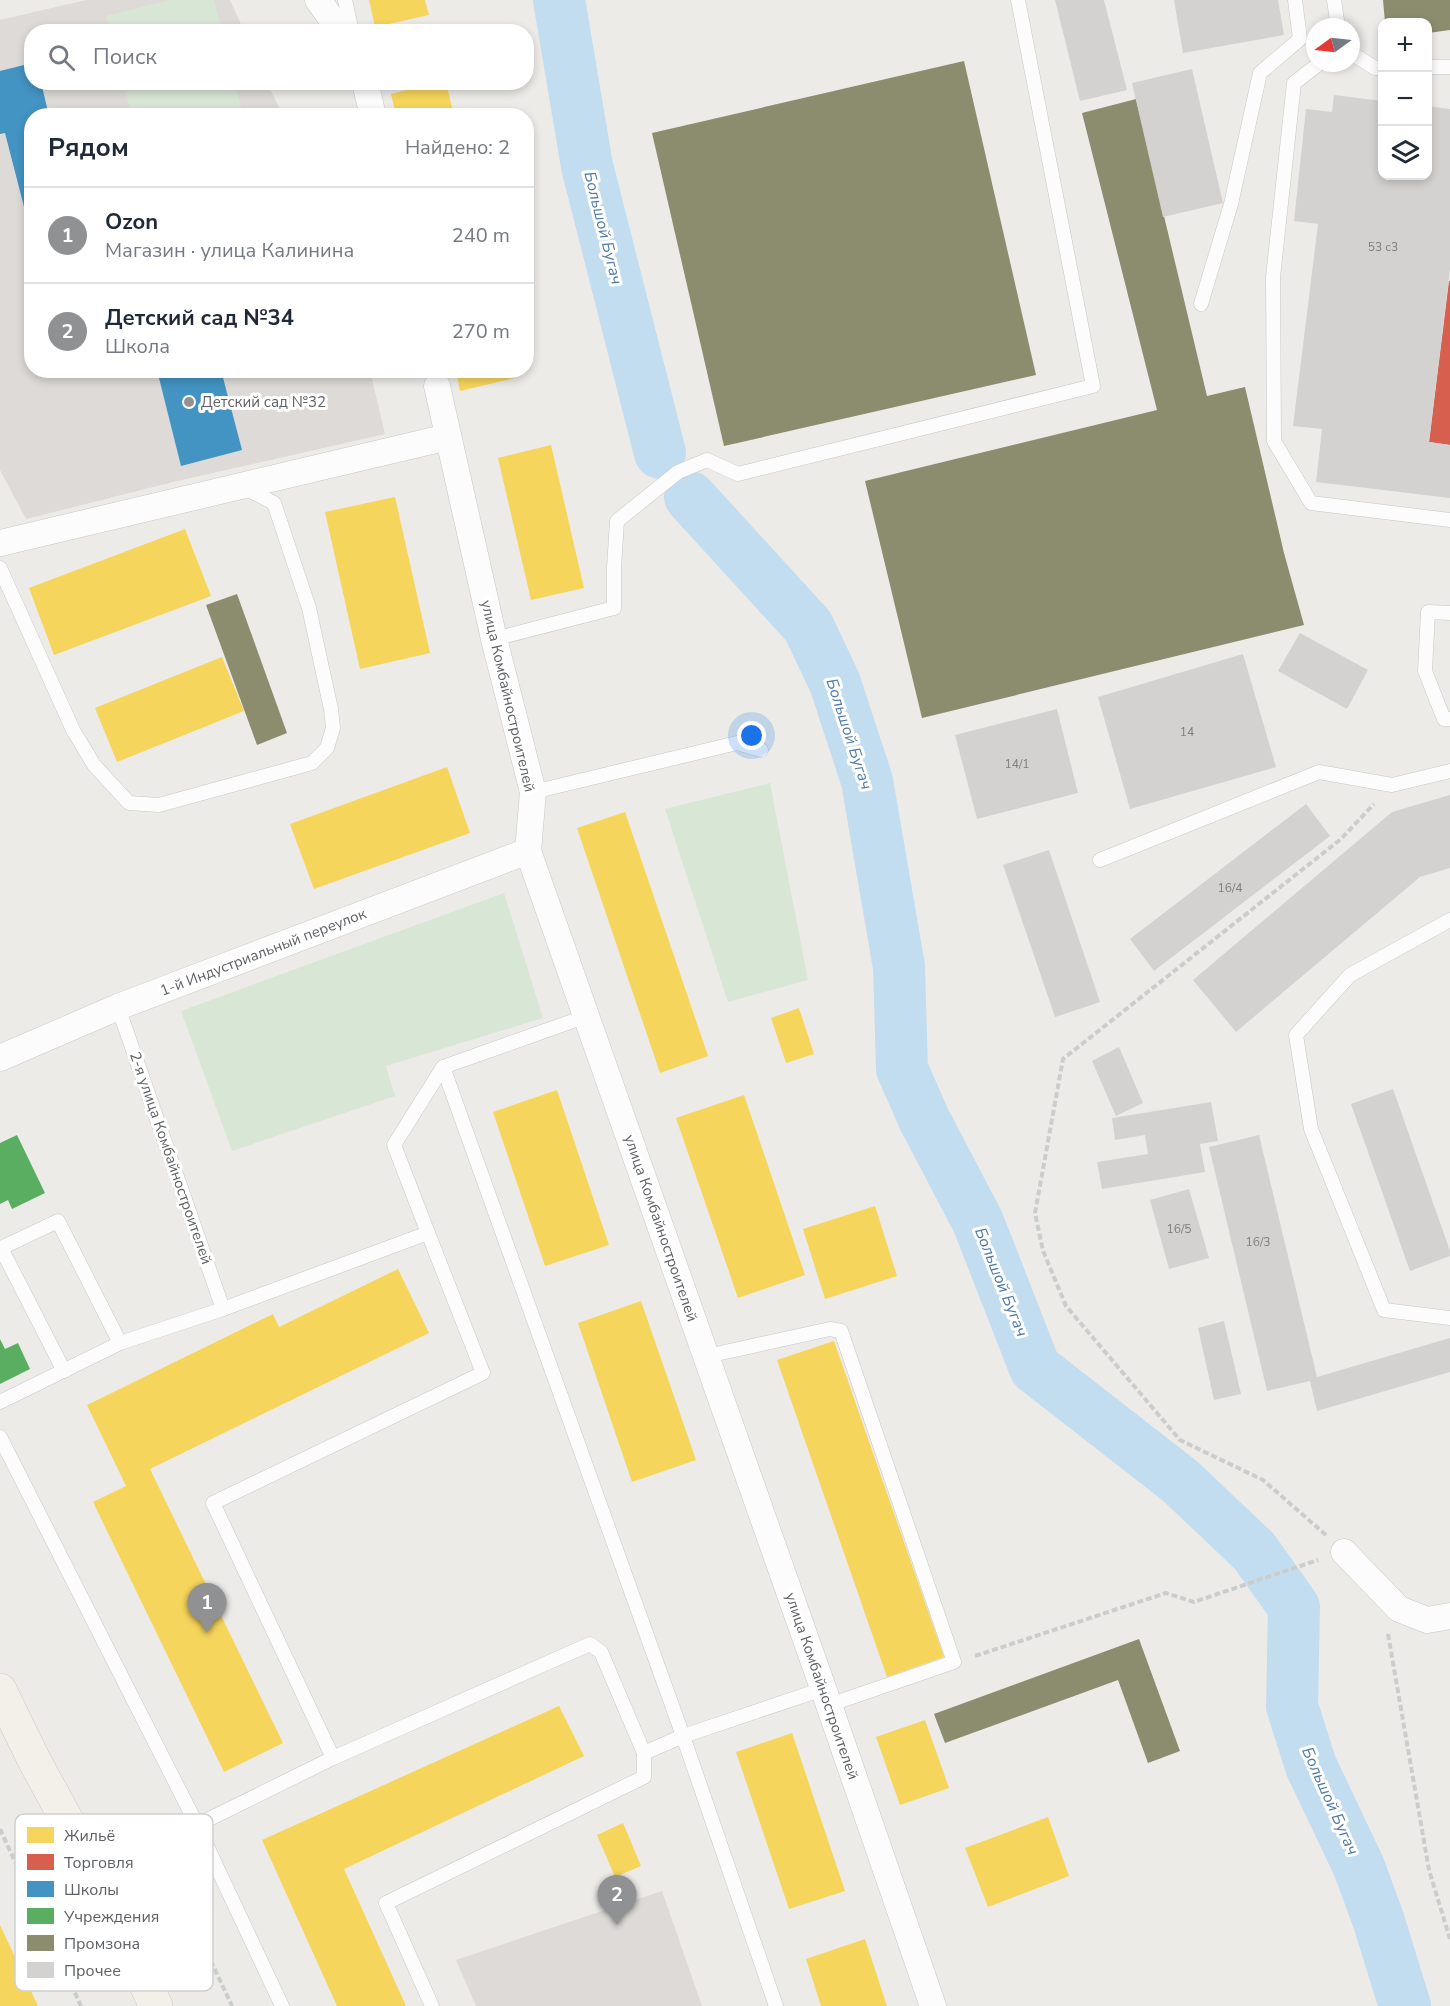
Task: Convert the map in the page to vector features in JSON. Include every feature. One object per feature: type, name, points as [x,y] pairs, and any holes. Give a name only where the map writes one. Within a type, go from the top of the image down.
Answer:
[{"type":"main road","points":[[0,1690],[63,1814]]},
{"type":"main road","points":[[149,1991],[156,2006]]},
{"type":"street","points":[[318,0],[335,24]]},
{"type":"street","points":[[367,90],[371,108]]},
{"type":"street","name":"улица Комбайностроителей","points":[[437,386],[494,639],[532,792],[528,851],[707,1356],[933,2006]]},
{"type":"street","points":[[0,543],[448,437]]},
{"type":"street","name":"1-й Индустриальный переулок","points":[[0,1058],[118,1007],[528,851]]},
{"type":"street","points":[[1344,1552],[1399,1609],[1427,1620],[1450,1616]]},
{"type":"lane","points":[[345,0],[350,24]]},
{"type":"lane","points":[[494,639],[614,608],[617,521],[678,472],[707,460],[738,474],[1093,386],[1018,0]]},
{"type":"lane","points":[[1201,304],[1231,204],[1260,73],[1300,39],[1295,0]]},
{"type":"lane","points":[[1334,0],[1337,18]]},
{"type":"lane","points":[[1360,59],[1378,68]]},
{"type":"lane","points":[[1432,68],[1450,67]]},
{"type":"lane","points":[[1308,72],[1294,83],[1273,277],[1274,441],[1311,503],[1450,520]]},
{"type":"lane","points":[[0,568],[73,730],[94,765],[129,803],[159,805],[312,764],[327,748],[333,728],[309,608],[274,503],[241,486]]},
{"type":"lane","points":[[1450,613],[1428,612],[1425,671],[1444,719],[1450,719]]},
{"type":"lane","points":[[532,792],[737,743],[761,750]]},
{"type":"lane","points":[[1100,860],[1319,772],[1392,785],[1450,771]]},
{"type":"lane","points":[[1450,920],[1350,975],[1296,1035],[1311,1129],[1384,1310],[1450,1318]]},
{"type":"lane","name":"2-я улица Комбайностроителей","points":[[118,1007],[223,1309]]},
{"type":"lane","points":[[333,1758],[213,1503],[483,1373],[394,1145],[443,1067],[587,1016]]},
{"type":"lane","points":[[443,1067],[683,1736],[776,2006]]},
{"type":"lane","points":[[64,1371],[1,1248],[58,1221],[120,1343]]},
{"type":"lane","points":[[0,1402],[120,1343],[223,1309],[428,1233]]},
{"type":"lane","points":[[644,1753],[683,1736],[954,1662],[841,1331],[830,1329],[707,1356]]},
{"type":"lane","points":[[0,1437],[191,1814]]},
{"type":"lane","points":[[213,1817],[333,1758],[590,1644],[602,1652],[644,1753],[644,1777],[386,1903],[432,2006]]},
{"type":"lane","points":[[213,1859],[282,2006]]},
{"type":"path","points":[[1344,1552],[1263,1480],[1180,1440],[1066,1306],[1044,1251],[1035,1213],[1063,1059],[1341,839],[1392,785]]},
{"type":"path","points":[[954,1662],[1166,1593],[1194,1602],[1344,1552]]},
{"type":"path","points":[[1387,1632],[1429,1870],[1450,1939]]},
{"type":"path","points":[[0,1829],[15,1862]]},
{"type":"path","points":[[213,1966],[232,2006]]},
{"type":"path","points":[[74,1991],[81,2006]]},
{"type":"shaded area","name":"Детский сад №32","points":[[86,0],[230,0],[241,24],[24,24],[24,90],[270,90],[280,108],[24,108],[24,378],[372,378],[385,434],[173,482],[26,519],[0,470],[0,20]]},
{"type":"shaded area","points":[[662,1891],[702,2006],[476,2006],[456,1960]]},
{"type":"green space","points":[[169,0],[214,0],[220,24],[108,24],[106,16]]},
{"type":"green space","points":[[125,90],[237,90],[241,108],[130,108]]},
{"type":"green space","points":[[770,783],[808,980],[728,1002],[665,809]]},
{"type":"green space","points":[[504,893],[543,1018],[386,1066],[395,1096],[232,1151],[181,1011]]},
{"type":"building: Жильё","points":[[369,0],[425,0],[429,15],[388,24],[374,24]]},
{"type":"building: Жильё","points":[[407,90],[448,90],[452,108],[394,108],[391,94]]},
{"type":"building: Жильё","points":[[458,378],[515,378],[460,391]]},
{"type":"building: Жильё","points":[[551,445],[584,588],[531,600],[498,458]]},
{"type":"building: Жильё","points":[[395,497],[430,653],[360,669],[325,512]]},
{"type":"building: Жильё","points":[[185,529],[211,596],[54,655],[29,588]]},
{"type":"building: Жильё","points":[[222,657],[244,711],[117,762],[95,708]]},
{"type":"building: Жильё","points":[[447,767],[470,833],[314,889],[290,824]]},
{"type":"building: Жильё","points":[[625,812],[708,1056],[660,1073],[577,828]]},
{"type":"building: Жильё","points":[[799,1008],[814,1054],[786,1063],[771,1018]]},
{"type":"building: Жильё","points":[[557,1090],[609,1245],[545,1266],[493,1112]]},
{"type":"building: Жильё","points":[[744,1095],[805,1275],[738,1298],[676,1118]]},
{"type":"building: Жильё","points":[[875,1206],[897,1276],[825,1299],[803,1229]]},
{"type":"building: Жильё","points":[[398,1269],[429,1333],[150,1469],[283,1743],[224,1772],[93,1502],[126,1486],[87,1405],[273,1314],[279,1327]]},
{"type":"building: Жильё","points":[[641,1301],[696,1460],[632,1482],[578,1323]]},
{"type":"building: Жильё","points":[[834,1341],[944,1657],[887,1677],[777,1360]]},
{"type":"building: Жильё","points":[[559,1706],[584,1756],[344,1869],[406,2006],[337,2006],[262,1840]]},
{"type":"building: Жильё","points":[[925,1720],[949,1788],[900,1805],[876,1737]]},
{"type":"building: Жильё","points":[[792,1733],[845,1891],[789,1909],[736,1752]]},
{"type":"building: Жильё","points":[[1048,1817],[1069,1876],[988,1907],[965,1848]]},
{"type":"building: Жильё","points":[[623,1823],[641,1866],[615,1877],[597,1835]]},
{"type":"building: Жильё","points":[[0,1925],[15,1957],[15,1991],[31,1991],[38,2006],[0,2006]]},
{"type":"building: Жильё","points":[[865,1939],[887,2006],[821,2006],[806,1959]]},
{"type":"building: Торговля","points":[[1450,281],[1450,445],[1429,442]]},
{"type":"building: Школы","points":[[24,65],[24,90],[43,90],[47,108],[24,108],[24,207],[5,133],[0,134],[0,71]]},
{"type":"building: Школы","points":[[159,378],[223,378],[242,450],[181,466]]},
{"type":"building: Учреждения","points":[[17,1135],[45,1193],[12,1209],[8,1200],[0,1204],[0,1143]]},
{"type":"building: Учреждения","points":[[0,1339],[5,1349],[18,1343],[30,1369],[0,1384]]},
{"type":"building: Промзона","points":[[1383,0],[1450,0],[1450,30],[1432,32],[1432,18],[1385,18]]},
{"type":"building: Промзона","points":[[964,61],[1036,375],[724,446],[652,133]]},
{"type":"building: Промзона","points":[[1136,99],[1207,396],[1245,387],[1284,553],[1304,625],[922,718],[865,481],[1157,410],[1082,113]]},
{"type":"building: Промзона","points":[[237,594],[287,733],[257,745],[206,605]]},
{"type":"building: Промзона","points":[[1139,1639],[1180,1751],[1148,1763],[1118,1680],[945,1743],[934,1714]]},
{"type":"building: Прочее","points":[[1055,0],[1104,0],[1127,90],[1080,101]]},
{"type":"building: Прочее","points":[[1174,0],[1278,0],[1284,35],[1183,53]]},
{"type":"building: Прочее","points":[[1192,69],[1223,203],[1163,217],[1132,83]]},
{"type":"building: Прочее","points":[[1334,95],[1378,100],[1378,180],[1432,180],[1432,107],[1450,109],[1450,269],[1429,442],[1450,445],[1450,498],[1316,482],[1322,429],[1293,426],[1318,224],[1294,221],[1306,109],[1332,112]]},
{"type":"building: Прочее","points":[[1300,633],[1368,670],[1347,709],[1278,671]]},
{"type":"building: Прочее","points":[[1243,654],[1276,767],[1130,809],[1098,697]]},
{"type":"building: Прочее","points":[[1057,709],[1078,793],[977,819],[955,735]]},
{"type":"building: Прочее","points":[[1450,795],[1450,868],[1420,877],[1236,1032],[1193,980],[1392,812]]},
{"type":"building: Прочее","points":[[1306,804],[1330,836],[1154,971],[1130,939]]},
{"type":"building: Прочее","points":[[1049,850],[1100,1002],[1055,1017],[1003,865]]},
{"type":"building: Прочее","points":[[1119,1047],[1143,1103],[1116,1116],[1092,1061]]},
{"type":"building: Прочее","points":[[1393,1089],[1450,1251],[1450,1256],[1410,1271],[1351,1104]]},
{"type":"building: Прочее","points":[[1211,1102],[1218,1141],[1200,1144],[1205,1172],[1102,1189],[1097,1162],[1148,1154],[1145,1135],[1115,1140],[1112,1118]]},
{"type":"building: Прочее","points":[[1259,1135],[1317,1377],[1450,1338],[1450,1372],[1317,1411],[1310,1381],[1267,1391],[1209,1147]]},
{"type":"building: Прочее","points":[[1189,1189],[1209,1258],[1169,1269],[1150,1200]]},
{"type":"building: Прочее","points":[[1224,1321],[1241,1394],[1214,1400],[1198,1328]]},
{"type":"waterway","name":"Большой Бугач","points":[[559,0],[587,166],[660,453]]},
{"type":"waterway","name":"Большой Бугач","points":[[690,497],[808,626],[835,683],[867,781],[899,967],[902,1069],[924,1119],[978,1222],[1035,1368],[1180,1481],[1254,1551],[1294,1607],[1292,1706],[1311,1766],[1359,1867],[1405,2006]]},
{"type":"place","name":"Детский сад №32","points":[[189,402]]},
{"type":"place","name":"Ozon","points":[[207,1633]]},
{"type":"place","name":"Детский сад №34","points":[[617,1925]]}]
